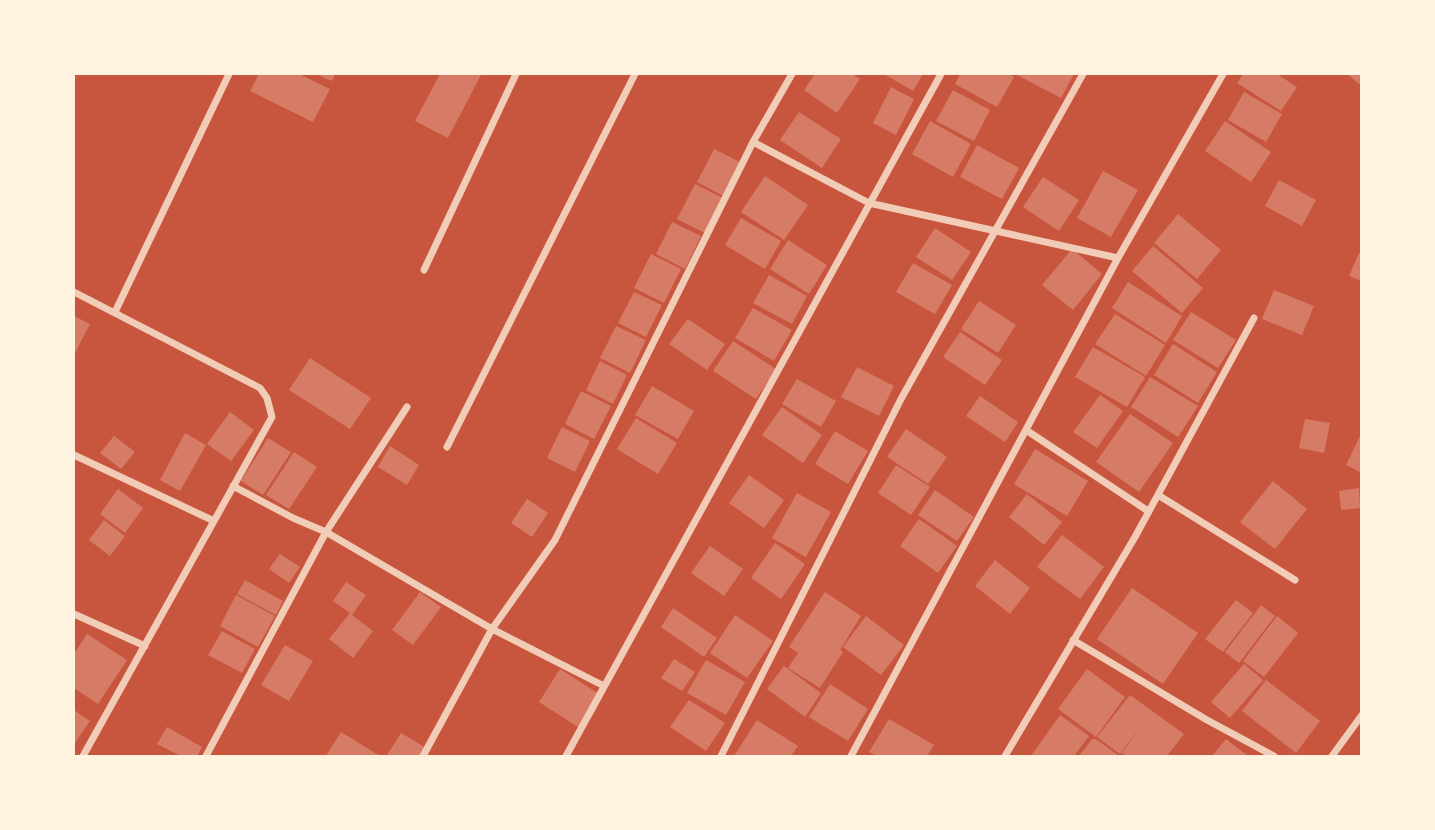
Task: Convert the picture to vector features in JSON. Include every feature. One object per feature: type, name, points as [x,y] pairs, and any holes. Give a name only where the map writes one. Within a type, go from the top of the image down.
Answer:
[{"type":"street","points":[[115,312],[229,74]]},
{"type":"street","points":[[424,270],[516,74]]},
{"type":"street","points":[[447,447],[635,74]]},
{"type":"street","points":[[423,757],[492,629],[555,540],[753,142],[792,74]]},
{"type":"street","points":[[566,757],[941,74]]},
{"type":"street","points":[[721,757],[901,399],[1083,74]]},
{"type":"street","points":[[851,757],[1118,258],[1223,74]]},
{"type":"street","points":[[753,142],[869,203],[1118,258]]},
{"type":"street","points":[[74,292],[260,388],[267,398],[272,417],[83,757]]},
{"type":"street","points":[[1005,757],[1149,512],[1254,318]]},
{"type":"street","points":[[205,757],[326,532],[407,407]]},
{"type":"street","points":[[1026,430],[1149,512]]},
{"type":"street","points":[[74,454],[214,521]]},
{"type":"street","points":[[233,486],[281,513],[326,532],[492,629],[604,686]]},
{"type":"street","points":[[1157,495],[1295,580]]},
{"type":"street","points":[[74,614],[145,646]]},
{"type":"street","points":[[1073,640],[1274,757]]},
{"type":"street","points":[[1332,757],[1362,715]]},
{"type":"building","points":[[259,74],[299,74],[330,89],[313,122],[250,91]]},
{"type":"building","points":[[316,74],[335,74],[332,81]]},
{"type":"building","points":[[440,74],[481,75],[448,138],[415,121]]},
{"type":"building","points":[[815,74],[852,74],[860,79],[837,113],[804,90]]},
{"type":"building","points":[[884,74],[923,74],[913,91]]},
{"type":"building","points":[[960,74],[1009,74],[1014,77],[997,107],[955,84]]},
{"type":"building","points":[[1015,74],[1074,74],[1061,98]]},
{"type":"building","points":[[1243,74],[1277,74],[1297,87],[1281,111],[1237,83]]},
{"type":"building","points":[[1347,74],[1362,74],[1362,81],[1359,84]]},
{"type":"building","points":[[891,87],[914,99],[896,135],[873,123]]},
{"type":"building","points":[[953,90],[990,110],[974,141],[936,121]]},
{"type":"building","points":[[1244,92],[1282,114],[1266,142],[1228,120]]},
{"type":"building","points":[[799,112],[841,139],[822,168],[780,140]]},
{"type":"building","points":[[930,121],[971,144],[953,177],[912,154]]},
{"type":"building","points":[[1225,121],[1271,152],[1251,182],[1205,151]]},
{"type":"building","points":[[977,145],[1019,168],[1002,199],[960,177]]},
{"type":"building","points":[[714,149],[742,163],[725,197],[697,182]]},
{"type":"building","points":[[1103,171],[1138,190],[1111,237],[1077,218]]},
{"type":"building","points":[[765,176],[808,205],[784,240],[741,212]]},
{"type":"building","points":[[1043,177],[1079,200],[1059,231],[1023,207]]},
{"type":"building","points":[[1279,180],[1316,200],[1302,226],[1265,206]]},
{"type":"building","points":[[695,184],[723,198],[705,233],[677,219]]},
{"type":"building","points":[[1178,214],[1221,250],[1197,279],[1154,243]]},
{"type":"building","points":[[741,218],[781,241],[765,269],[725,245]]},
{"type":"building","points":[[672,222],[701,236],[685,269],[656,254]]},
{"type":"building","points":[[935,228],[971,252],[952,280],[916,257]]},
{"type":"building","points":[[788,240],[827,265],[809,294],[770,269]]},
{"type":"building","points":[[1153,246],[1203,288],[1182,313],[1132,271]]},
{"type":"building","points":[[1072,249],[1102,274],[1073,310],[1042,285]]},
{"type":"building","points":[[1359,253],[1362,254],[1362,281],[1349,276]]},
{"type":"building","points":[[651,254],[681,269],[664,303],[634,288]]},
{"type":"building","points":[[913,263],[952,285],[935,314],[896,292]]},
{"type":"building","points":[[769,275],[807,296],[792,324],[753,303]]},
{"type":"building","points":[[1128,282],[1182,316],[1166,343],[1112,308]]},
{"type":"building","points":[[1274,290],[1314,306],[1302,335],[1262,319]]},
{"type":"building","points":[[634,292],[662,305],[646,337],[618,323]]},
{"type":"building","points":[[979,301],[1016,325],[998,353],[961,329]]},
{"type":"building","points":[[753,308],[792,330],[774,361],[735,338]]},
{"type":"building","points":[[1191,312],[1236,340],[1218,368],[1173,340]]},
{"type":"building","points":[[1115,314],[1165,345],[1146,376],[1095,344]]},
{"type":"building","points":[[74,316],[90,324],[74,355]]},
{"type":"building","points":[[688,319],[725,344],[707,370],[669,344]]},
{"type":"building","points":[[616,326],[646,340],[630,373],[600,358]]},
{"type":"building","points":[[960,332],[1002,360],[985,385],[943,357]]},
{"type":"building","points":[[733,341],[776,369],[756,399],[713,371]]},
{"type":"building","points":[[1173,344],[1217,372],[1198,403],[1154,375]]},
{"type":"building","points":[[1093,347],[1145,377],[1127,407],[1075,377]]},
{"type":"building","points":[[310,358],[371,398],[350,429],[289,390]]},
{"type":"building","points":[[600,361],[627,375],[613,404],[586,390]]},
{"type":"building","points":[[857,367],[894,386],[879,416],[841,397]]},
{"type":"building","points":[[1150,377],[1198,406],[1178,437],[1131,407]]},
{"type":"building","points":[[797,379],[836,401],[821,427],[782,404]]},
{"type":"building","points":[[652,386],[694,411],[678,439],[635,415]]},
{"type":"building","points":[[581,391],[611,406],[594,439],[565,424]]},
{"type":"building","points":[[1100,395],[1123,411],[1097,448],[1073,432]]},
{"type":"building","points":[[980,396],[1018,422],[1005,442],[966,416]]},
{"type":"building","points":[[782,407],[822,435],[803,463],[762,435]]},
{"type":"building","points":[[230,412],[254,430],[231,461],[207,444]]},
{"type":"building","points":[[1130,414],[1173,443],[1139,492],[1096,462]]},
{"type":"building","points":[[636,418],[677,443],[658,474],[617,449]]},
{"type":"building","points":[[1305,419],[1330,423],[1324,453],[1299,448]]},
{"type":"building","points":[[562,427],[590,441],[575,472],[547,458]]},
{"type":"building","points":[[906,429],[947,457],[928,484],[887,457]]},
{"type":"building","points":[[835,431],[868,451],[848,484],[815,464]]},
{"type":"building","points":[[1362,432],[1362,473],[1346,465]]},
{"type":"building","points":[[185,433],[206,445],[180,491],[160,480]]},
{"type":"building","points":[[114,436],[135,452],[121,469],[100,453]]},
{"type":"building","points":[[268,438],[291,452],[263,495],[241,481]]},
{"type":"building","points":[[390,446],[419,465],[407,485],[378,467]]},
{"type":"building","points":[[1035,449],[1088,481],[1067,516],[1014,484]]},
{"type":"building","points":[[294,452],[317,467],[289,509],[266,495]]},
{"type":"building","points":[[896,465],[930,487],[911,515],[878,493]]},
{"type":"building","points":[[749,475],[784,500],[764,528],[729,503]]},
{"type":"building","points":[[1273,481],[1307,509],[1275,549],[1240,522]]},
{"type":"building","points":[[1359,488],[1360,508],[1341,510],[1339,491]]},
{"type":"building","points":[[118,489],[143,508],[125,533],[100,514]]},
{"type":"building","points":[[935,490],[974,517],[957,541],[918,515]]},
{"type":"building","points":[[797,493],[831,512],[806,557],[772,538]]},
{"type":"building","points":[[1027,494],[1062,522],[1044,545],[1009,517]]},
{"type":"building","points":[[527,499],[548,513],[532,537],[511,523]]},
{"type":"building","points":[[919,519],[957,546],[938,573],[900,546]]},
{"type":"building","points":[[104,520],[125,536],[110,556],[89,540]]},
{"type":"building","points":[[1062,535],[1104,567],[1080,599],[1037,567]]},
{"type":"building","points":[[775,543],[805,564],[781,599],[751,578]]},
{"type":"building","points":[[710,546],[743,569],[724,596],[691,573]]},
{"type":"building","points":[[280,554],[300,567],[289,583],[269,569]]},
{"type":"building","points":[[995,560],[1030,588],[1010,614],[975,586]]},
{"type":"building","points":[[245,580],[283,601],[276,615],[237,594]]},
{"type":"building","points":[[346,582],[366,595],[352,615],[373,631],[353,658],[329,639],[350,613],[333,601]]},
{"type":"building","points":[[1132,588],[1198,633],[1163,684],[1097,639]]},
{"type":"building","points":[[420,592],[441,607],[413,645],[392,630]]},
{"type":"building","points":[[825,592],[861,616],[840,650],[843,652],[820,688],[788,668],[798,653],[789,647]]},
{"type":"building","points":[[236,595],[275,616],[258,647],[220,626]]},
{"type":"building","points":[[1236,600],[1253,613],[1223,652],[1205,639]]},
{"type":"building","points":[[1261,605],[1275,616],[1239,663],[1225,652]]},
{"type":"building","points":[[673,608],[717,638],[704,657],[661,627]]},
{"type":"building","points":[[735,615],[773,641],[747,678],[710,653]]},
{"type":"building","points":[[866,616],[904,645],[881,675],[843,647]]},
{"type":"building","points":[[1277,616],[1298,633],[1264,677],[1243,661]]},
{"type":"building","points":[[222,631],[255,649],[242,673],[208,655]]},
{"type":"building","points":[[87,634],[127,660],[98,704],[74,688],[74,654]]},
{"type":"building","points":[[285,645],[313,661],[289,701],[261,685]]},
{"type":"building","points":[[674,659],[695,672],[682,691],[661,678]]},
{"type":"building","points":[[706,660],[745,682],[726,715],[687,693]]},
{"type":"building","points":[[1244,664],[1263,680],[1230,718],[1211,702]]},
{"type":"building","points":[[784,666],[821,693],[805,717],[767,689]]},
{"type":"building","points":[[560,669],[599,694],[578,727],[539,702]]},
{"type":"building","points":[[1087,669],[1125,697],[1096,737],[1058,709]]},
{"type":"building","points":[[1266,680],[1320,721],[1296,753],[1242,711]]},
{"type":"building","points":[[830,684],[868,709],[848,741],[809,717]]},
{"type":"building","points":[[1130,695],[1184,734],[1167,756],[1127,756],[1122,753],[1142,725],[1120,754],[1097,737]]},
{"type":"building","points":[[689,700],[725,723],[706,751],[670,727]]},
{"type":"building","points":[[74,710],[90,721],[74,744]]},
{"type":"building","points":[[1060,715],[1089,736],[1074,756],[1031,756]]},
{"type":"building","points":[[889,719],[934,745],[927,756],[877,756],[869,752]]},
{"type":"building","points":[[757,720],[798,746],[791,756],[734,756]]},
{"type":"building","points":[[167,727],[202,747],[197,756],[181,756],[157,744]]},
{"type":"building","points":[[341,732],[380,756],[326,756]]},
{"type":"building","points":[[401,733],[428,749],[423,756],[387,755]]},
{"type":"building","points":[[1092,739],[1096,739],[1119,756],[1079,756]]},
{"type":"building","points":[[1226,739],[1248,756],[1212,756]]}]
